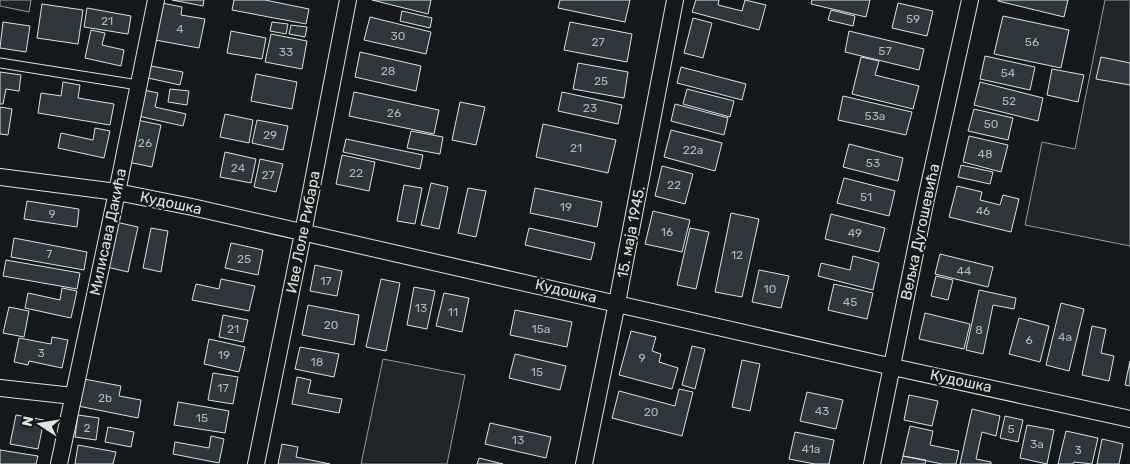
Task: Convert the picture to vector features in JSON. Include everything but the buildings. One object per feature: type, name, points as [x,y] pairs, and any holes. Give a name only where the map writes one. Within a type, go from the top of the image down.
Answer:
[{"type":"street","name":"Милисава Дакића","points":[[59,464],[156,0]]},
{"type":"street","name":"Иве Лоле Рибара","points":[[256,464],[348,0]]},
{"type":"street","name":"15. маја 1945.","points":[[584,464],[675,0]]},
{"type":"street","name":"Вељка Дугошевића","points":[[872,464],[926,199],[970,0]]},
{"type":"street","name":"Кудошка","points":[[0,177],[117,192],[192,207],[1130,419]]},
{"type":"street","points":[[0,388],[73,396]]},
{"type":"lane","points":[[0,63],[138,85]]},
{"type":"shaded area","points":[[0,0],[31,0],[29,12],[0,6]]},
{"type":"shaded area","points":[[1105,0],[1130,0],[1130,246],[1025,225],[1042,142],[1075,149]]},
{"type":"shaded area","points":[[383,359],[465,375],[447,464],[361,464]]}]
